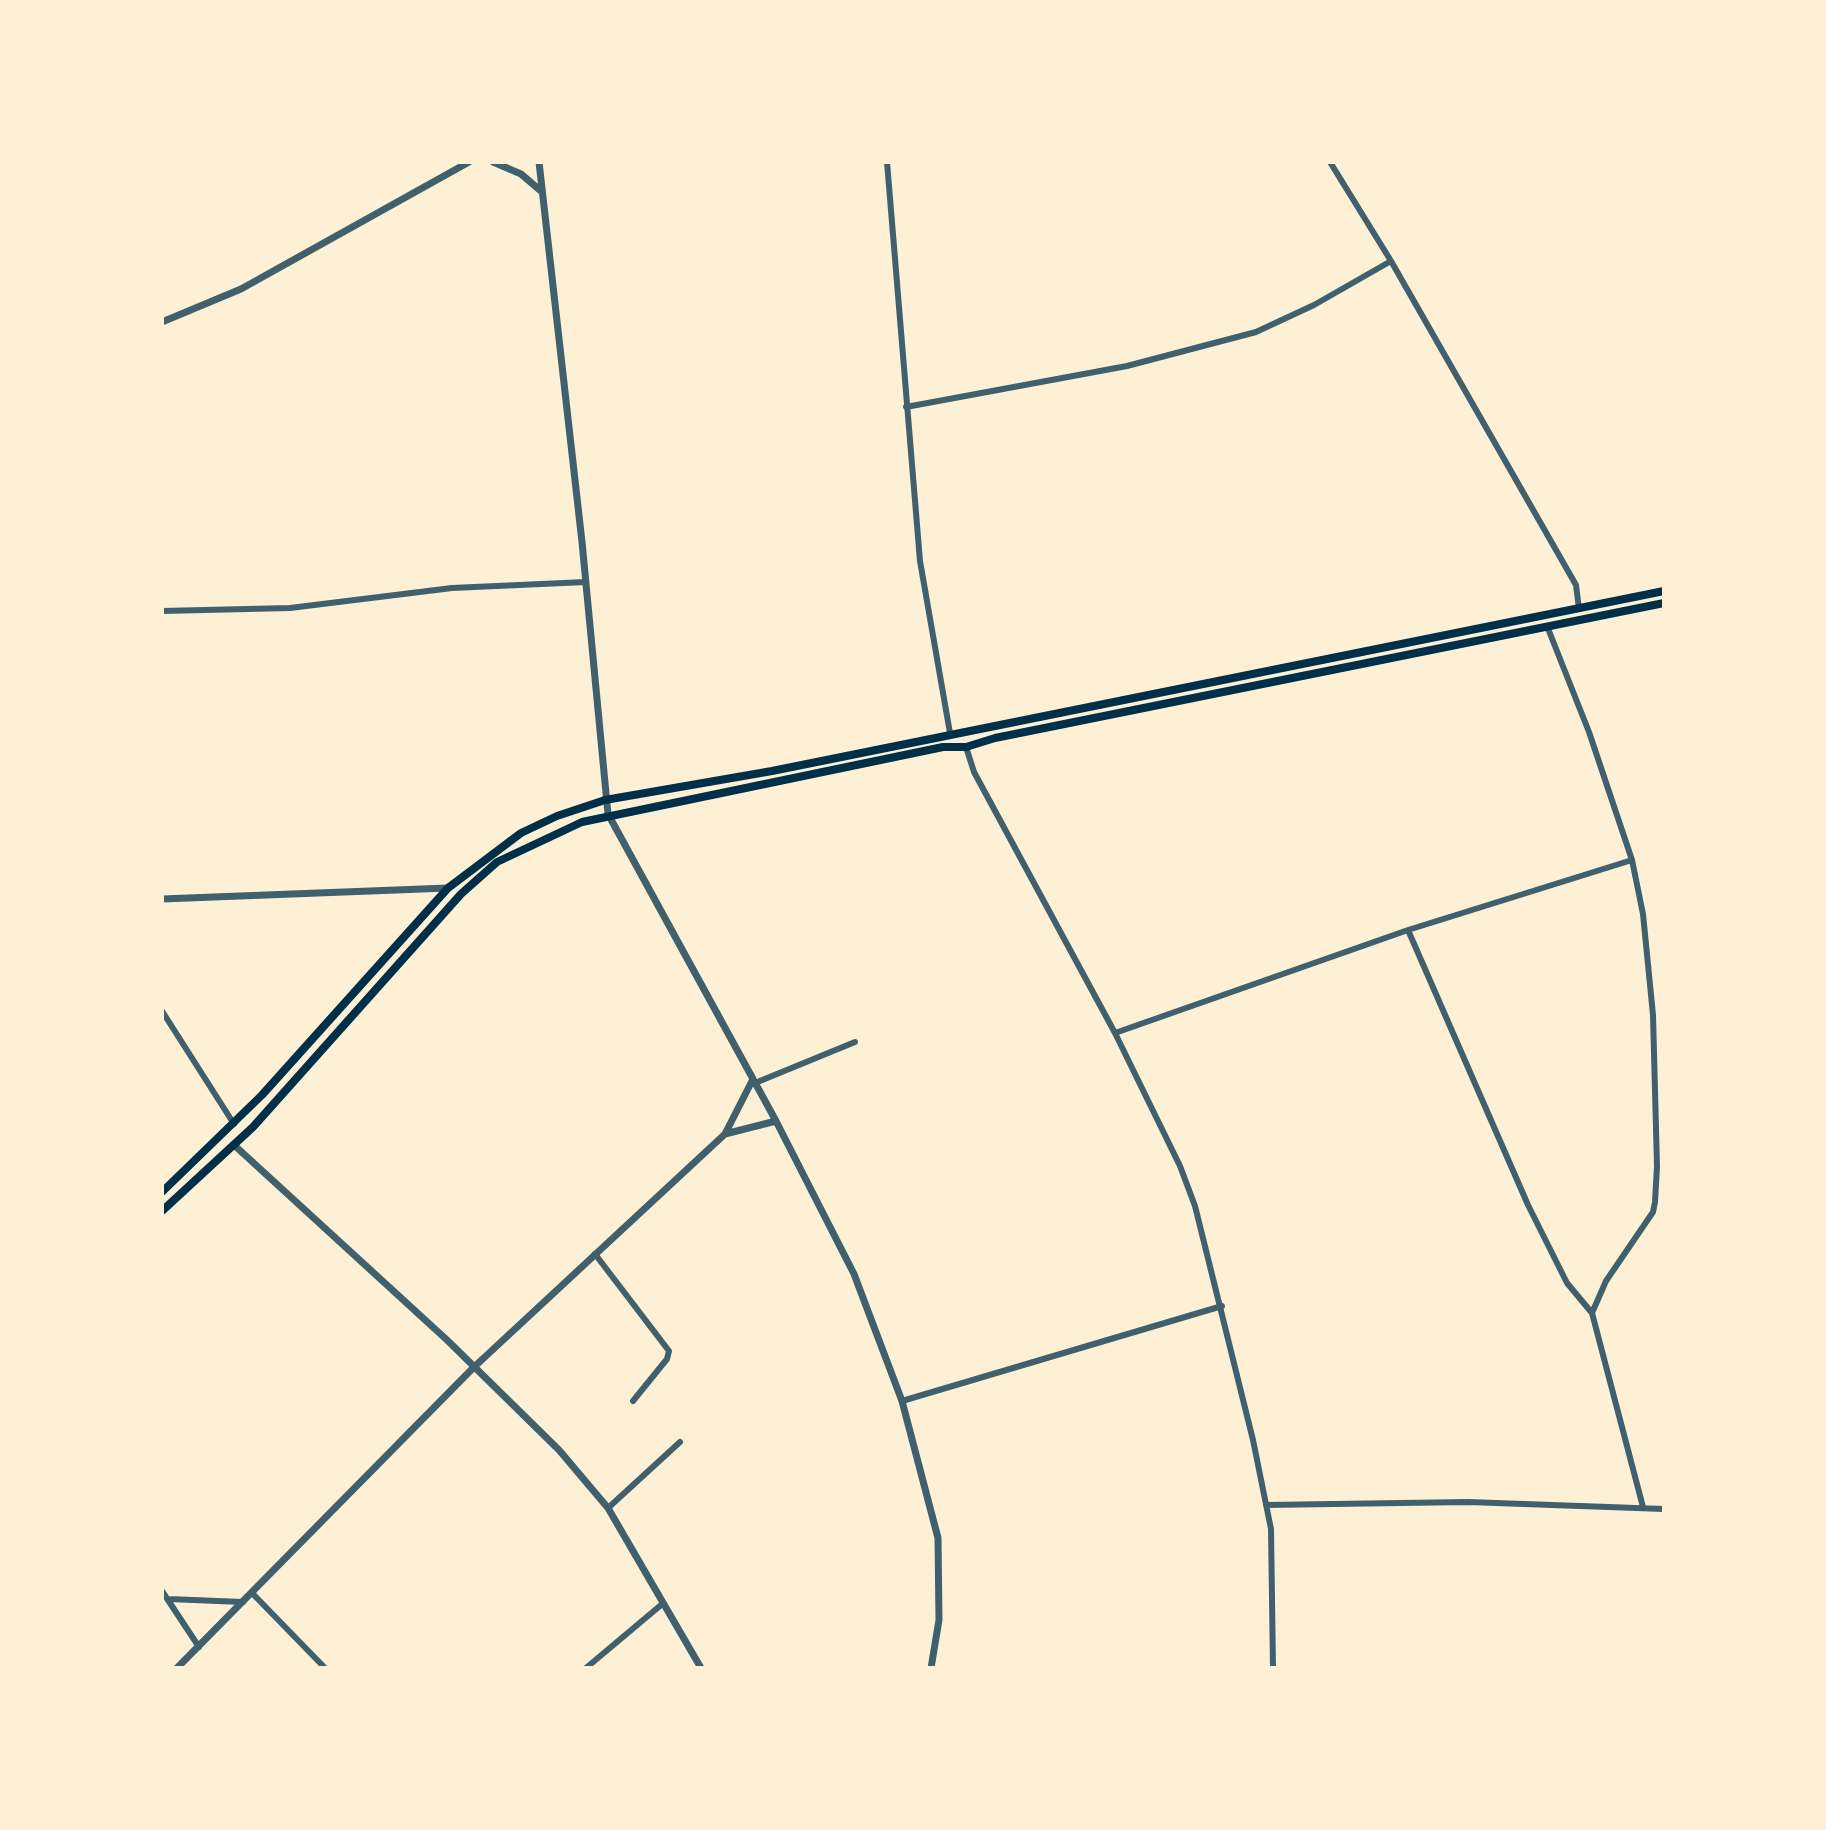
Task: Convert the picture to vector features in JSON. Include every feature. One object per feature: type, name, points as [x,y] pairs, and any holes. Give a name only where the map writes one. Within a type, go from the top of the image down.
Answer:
[{"type":"main road","points":[[162,1192],[234,1124],[448,888],[521,833],[605,800],[772,771],[1664,591]]},
{"type":"main road","points":[[162,1211],[234,1145],[433,924],[497,862],[556,833],[608,814],[943,747],[966,747],[995,738],[1664,603]]},
{"type":"street","points":[[162,322],[241,289],[469,162]]},
{"type":"street","points":[[493,162],[521,174],[541,191]]},
{"type":"street","points":[[539,162],[586,582],[608,814],[776,1121],[854,1274],[902,1401],[938,1538],[939,1620],[931,1668]]},
{"type":"street","points":[[887,162],[920,561],[950,733]]},
{"type":"street","points":[[1330,162],[1391,261],[1576,585],[1579,609]]},
{"type":"street","points":[[906,407],[1127,366],[1256,332],[1314,305],[1391,261]]},
{"type":"street","points":[[162,611],[290,608],[452,588],[586,582]]},
{"type":"street","points":[[1547,626],[1589,732],[1632,860],[1643,914],[1653,1015],[1657,1166],[1653,1212],[1606,1281],[1592,1313]]},
{"type":"street","points":[[966,747],[974,772],[1115,1033],[1180,1166],[1195,1206],[1222,1306],[1266,1505],[1274,1562],[1273,1668]]},
{"type":"street","points":[[1115,1033],[1408,930],[1632,860]]},
{"type":"street","points":[[162,899],[448,888]]},
{"type":"street","points":[[1408,930],[1528,1205],[1567,1283],[1592,1313],[1643,1507]]},
{"type":"street","points":[[162,1011],[234,1124]]},
{"type":"street","points":[[177,1668],[473,1368],[725,1134],[754,1081],[855,1042]]},
{"type":"street","points":[[725,1134],[776,1121]]},
{"type":"street","points":[[234,1145],[559,1450],[608,1508],[661,1605],[701,1668]]},
{"type":"street","points":[[1653,1212],[1664,1213]]},
{"type":"street","points":[[595,1254],[669,1351],[667,1359],[633,1401]]},
{"type":"street","points":[[902,1401],[1222,1306]]},
{"type":"street","points":[[608,1508],[680,1442]]},
{"type":"street","points":[[1266,1505],[1468,1502],[1664,1509]]},
{"type":"street","points":[[162,1591],[199,1647]]},
{"type":"street","points":[[252,1593],[325,1668]]},
{"type":"street","points":[[168,1599],[243,1602]]},
{"type":"street","points":[[586,1668],[661,1605]]}]
